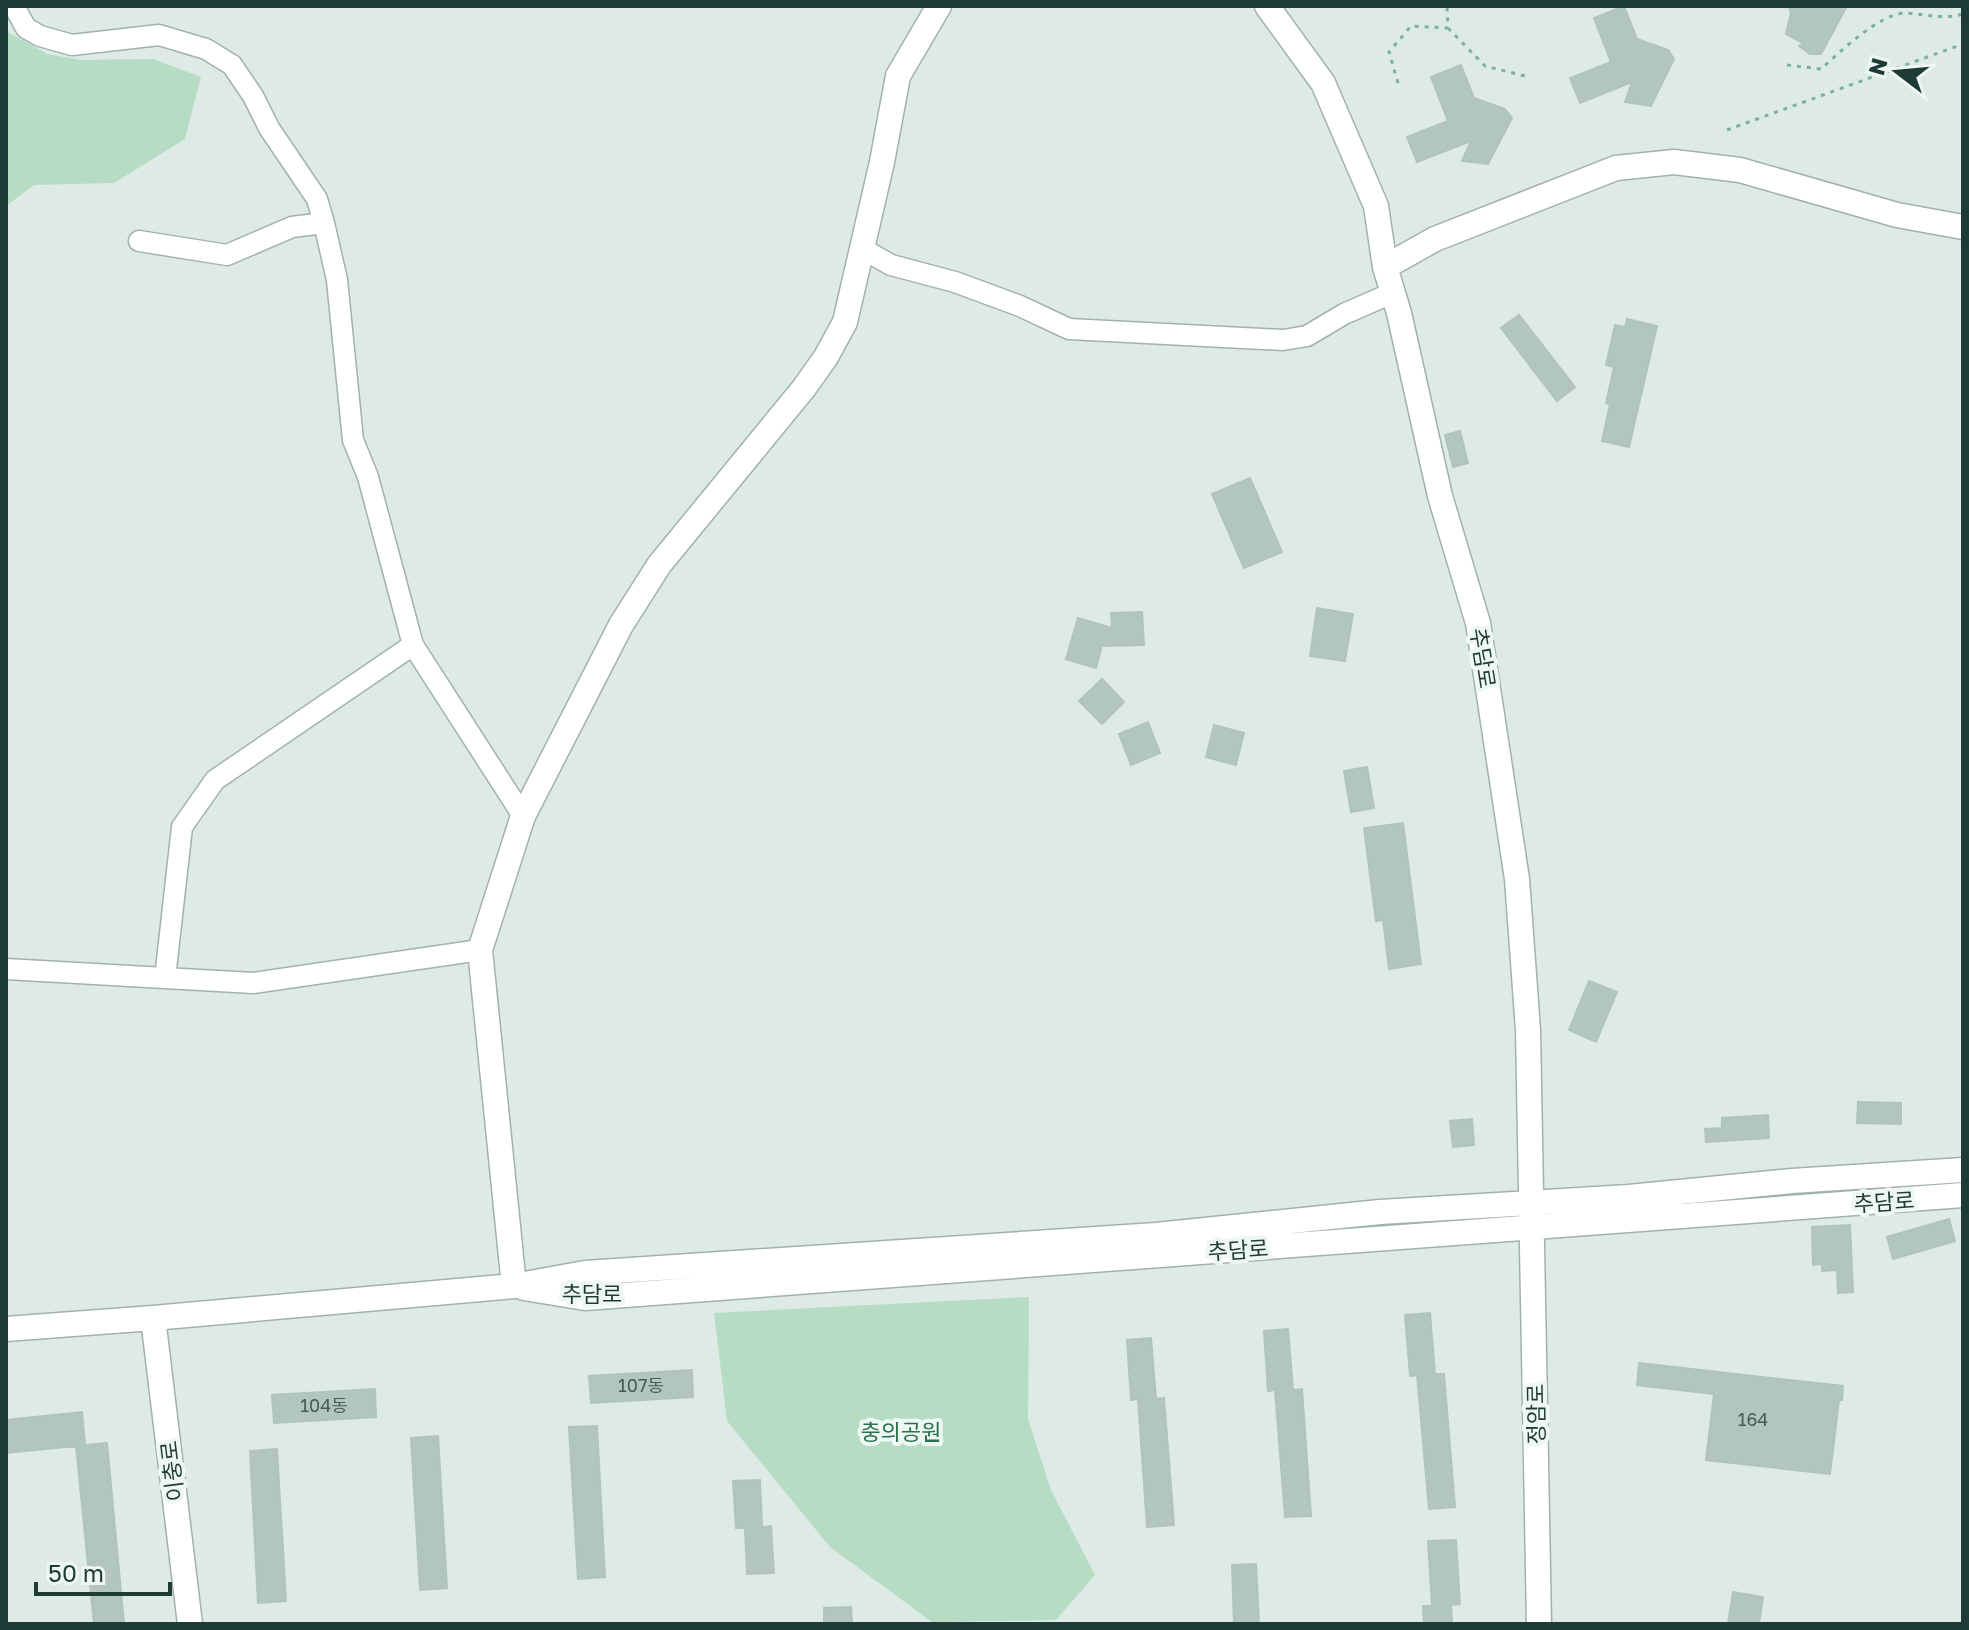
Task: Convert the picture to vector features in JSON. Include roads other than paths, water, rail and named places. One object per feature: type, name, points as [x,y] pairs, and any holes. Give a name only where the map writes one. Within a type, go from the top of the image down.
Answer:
[{"type":"street","points":[[14,6],[26,28],[40,36],[72,45],[159,35],[206,49],[232,65],[253,96],[286,154],[317,199],[324,223],[337,280],[353,440],[368,477],[413,645],[523,816]]},
{"type":"street","points":[[514,1286],[480,950],[523,816],[621,625],[659,565],[804,388],[845,322],[882,162],[898,76],[939,6]]},
{"type":"street","name":"추담로","points":[[1267,6],[1323,83],[1376,206],[1385,267],[1399,313],[1440,496],[1481,638],[1517,879],[1528,1030],[1533,1203]]},
{"type":"street","points":[[1385,267],[1435,239],[1616,168],[1674,162],[1740,170],[1897,215],[1963,227]]},
{"type":"street","points":[[139,241],[227,255],[292,227],[324,223]]},
{"type":"street","points":[[861,248],[891,265],[955,282],[1020,306],[1069,329],[1283,340],[1307,336],[1344,314],[1392,293]]},
{"type":"street","points":[[165,978],[182,827],[215,780],[413,645]]},
{"type":"street","points":[[6,969],[253,983],[480,950]]},
{"type":"street","name":"추담로","points":[[6,1329],[514,1286],[585,1273],[1125,1237],[1380,1212],[1963,1170]]},
{"type":"street","name":"추담로","points":[[514,1286],[585,1298],[1963,1195]]},
{"type":"street","name":"정암로","points":[[1533,1203],[1539,1624]]},
{"type":"street","name":"이충로","points":[[153,1318],[190,1624]]},
{"type":"park label","name":"충의공원","points":[[901,1432]]}]
